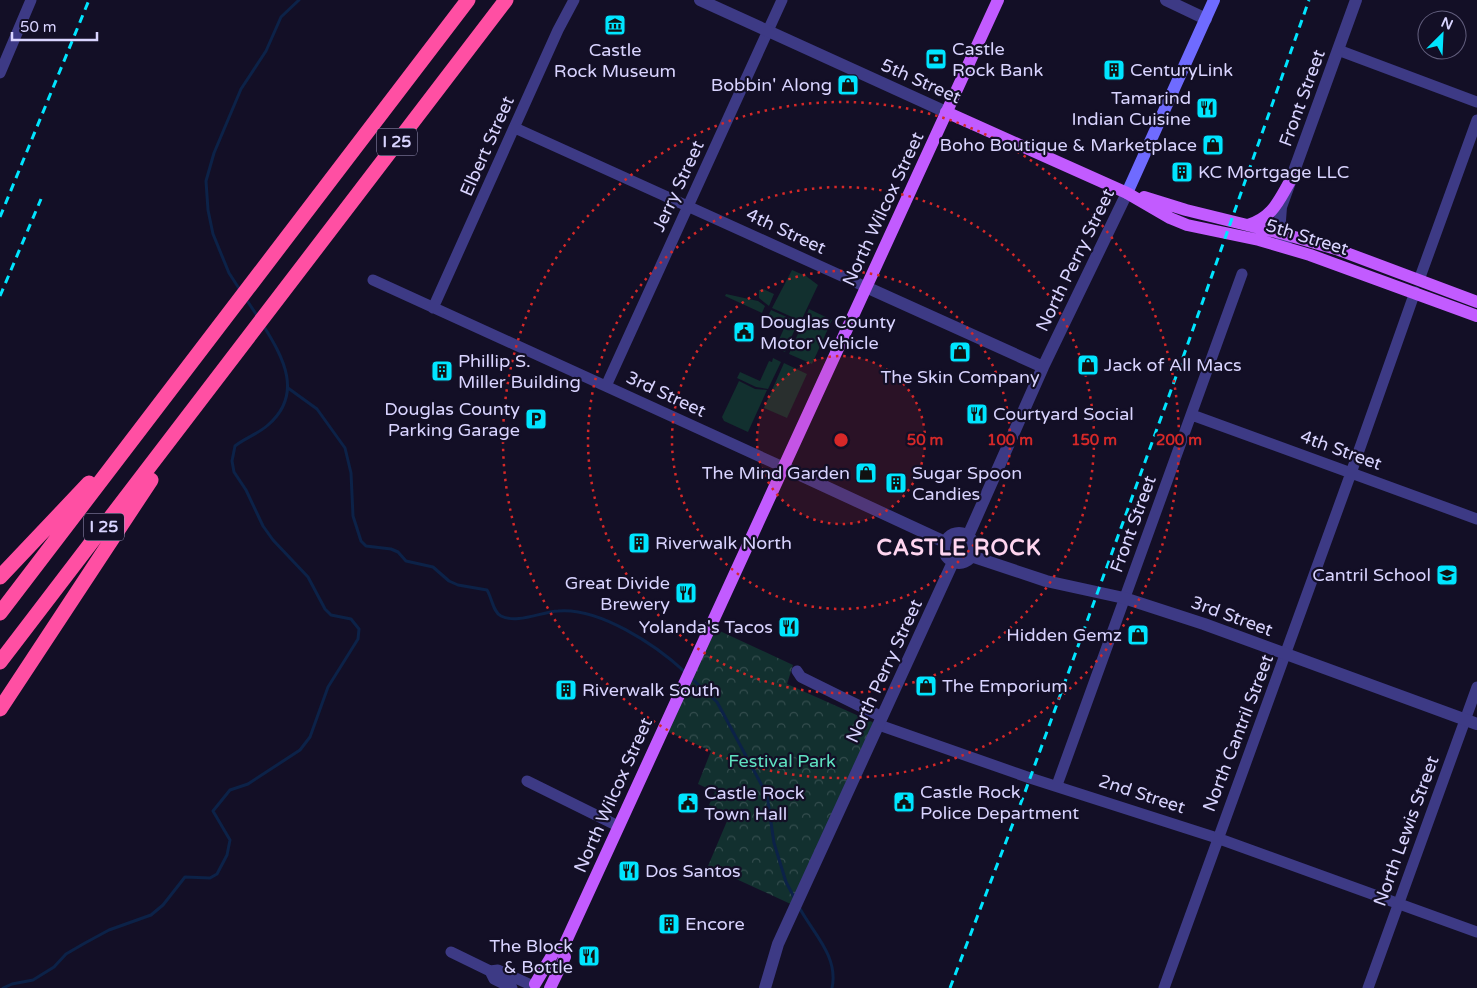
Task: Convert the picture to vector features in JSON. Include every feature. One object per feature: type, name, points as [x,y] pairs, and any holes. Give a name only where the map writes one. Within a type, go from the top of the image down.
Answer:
[{"type":"highway","name":"I 25","points":[[0,614],[468,0]]},
{"type":"highway","name":"I 25","points":[[0,662],[506,0]]},
{"type":"highway","points":[[0,708],[207,393]]},
{"type":"highway","points":[[0,577],[147,422]]},
{"type":"main road","name":"North Wilcox Street","points":[[550,988],[565,957],[562,950],[674,701],[784,467],[998,0]]},
{"type":"main road","name":"North Perry Street","points":[[1127,192],[1214,0]]},
{"type":"main road","name":"5th Street","points":[[946,112],[1127,192],[1186,210],[1322,245],[1417,286],[1477,316]]},
{"type":"main road","points":[[1248,225],[1260,221],[1269,214],[1292,178]]},
{"type":"main road","name":"5th Street","points":[[1127,192],[1170,218],[1187,225],[1260,240],[1477,302]]},
{"type":"main road","name":"North Wilcox Street","points":[[535,986],[554,952],[562,950]]},
{"type":"street","points":[[0,73],[31,0]]},
{"type":"street","name":"Elbert Street","points":[[433,308],[574,0]]},
{"type":"street","name":"5th Street","points":[[700,0],[946,112]]},
{"type":"street","name":"Jerry Street","points":[[606,386],[782,0]]},
{"type":"street","points":[[1166,0],[1206,19]]},
{"type":"street","name":"Front Street","points":[[1279,233],[1281,207],[1356,0]]},
{"type":"street","points":[[1338,50],[1477,102]]},
{"type":"street","name":"North Cantril Street","points":[[1164,988],[1286,655],[1477,120]]},
{"type":"street","name":"4th Street","points":[[515,128],[1043,367]]},
{"type":"street","name":"North Perry Street","points":[[968,536],[1043,367],[1127,192]]},
{"type":"street","points":[[1281,207],[1282,218],[1293,231],[1322,245]]},
{"type":"street","points":[[1279,233],[1288,243],[1310,254]]},
{"type":"street","name":"Front Street","points":[[1057,785],[1242,274]]},
{"type":"street","name":"3rd Street","points":[[373,280],[945,542]]},
{"type":"street","name":"4th Street","points":[[1192,415],[1477,518]]},
{"type":"street","points":[[956,533],[968,536],[974,546],[971,556],[963,562],[953,562],[944,551],[945,542],[956,533]]},
{"type":"street","name":"3rd Street","points":[[971,556],[1046,581],[1124,598],[1204,624],[1471,722]]},
{"type":"street","name":"North Perry Street","points":[[765,988],[778,944],[953,562]]},
{"type":"street","name":"2nd Street","points":[[797,671],[801,678],[880,721],[1030,778],[1057,785],[1218,838],[1398,905],[1477,932]]},
{"type":"street","name":"North Lewis Street","points":[[1368,988],[1398,905],[1471,722],[1477,687]]},
{"type":"street","points":[[527,781],[618,826]]},
{"type":"street","points":[[451,952],[490,971],[498,970],[535,986]]},
{"type":"street","points":[[490,971],[494,979],[512,988]]},
{"type":"green space","points":[[792,270],[806,276],[818,285],[801,321],[772,308]]},
{"type":"green space","points":[[763,289],[774,294],[769,306],[759,298],[759,290]]},
{"type":"green space","points":[[726,294],[758,301],[765,306],[762,313],[725,296]]},
{"type":"green space","points":[[809,309],[832,320],[812,364],[789,354]]},
{"type":"green space","points":[[771,310],[798,322],[785,352],[778,349],[780,345],[777,344],[786,324],[768,316]]},
{"type":"green space","points":[[773,358],[781,362],[768,389],[756,387],[737,378],[740,372],[760,381],[769,361],[772,362]]},
{"type":"green space","points":[[784,363],[807,374],[787,418],[764,408]]},
{"type":"green space","points":[[739,381],[755,389],[767,390],[748,432],[724,421],[722,417]]},
{"type":"green space","name":"Festival Park","points":[[709,626],[793,665],[787,684],[879,725],[795,906],[708,866],[730,814],[709,805],[715,792],[698,784],[711,751],[662,729]]},
{"type":"waterway","points":[[240,290],[229,273],[213,234],[208,210],[206,181],[214,153],[241,89],[266,51],[281,17],[299,0]]},
{"type":"waterway","points":[[246,299],[258,317]]},
{"type":"waterway","points":[[3,988],[12,984],[33,980],[54,967],[66,954],[85,943],[109,930],[151,915],[163,905],[185,877],[210,878],[217,874],[227,855],[230,840],[213,811],[230,790],[248,784],[300,750],[310,737],[328,687],[358,639],[359,629],[351,619],[331,615],[325,609],[308,577],[273,540],[263,526],[246,490],[234,472],[232,461],[235,446],[260,431],[279,413],[285,401],[288,388],[283,363],[263,325]]},
{"type":"waterway","points":[[288,388],[317,409],[345,448],[351,473],[353,516],[361,541],[366,546],[391,549],[398,552],[406,561],[433,567],[449,581],[458,585],[487,590],[498,614],[507,618],[514,619],[558,611],[574,611],[609,621],[643,640],[685,672]]},
{"type":"waterway","points":[[690,677],[717,702],[767,795],[774,843],[786,882],[795,899]]},
{"type":"waterway","points":[[799,907],[828,955],[832,965],[832,988]]},
{"type":"railway","points":[[0,217],[89,0]]},
{"type":"railway","points":[[950,988],[1025,792],[1186,349],[1309,0]]},
{"type":"railway","points":[[0,296],[41,199]]},
{"type":"place","name":"Castle Rock Museum","points":[[615,25]]},
{"type":"place","name":"Castle Rock Bank","points":[[936,59]]},
{"type":"place","name":"CenturyLink","points":[[1114,70]]},
{"type":"place","name":"Bobbin' Along","points":[[848,85]]},
{"type":"place","name":"Tamarind Indian Cuisine","points":[[1207,108]]},
{"type":"place","name":"Boho Boutique & Marketplace","points":[[1213,145]]},
{"type":"place","name":"KC Mortgage LLC","points":[[1182,172]]},
{"type":"place","name":"Douglas County Motor Vehicle","points":[[744,332]]},
{"type":"place","name":"The Skin Company","points":[[960,352]]},
{"type":"place","name":"Jack of All Macs","points":[[1088,365]]},
{"type":"place","name":"Phillip S. Miller Building","points":[[442,371]]},
{"type":"place","name":"Courtyard Social","points":[[977,414]]},
{"type":"place","name":"Douglas County Parking Garage","points":[[536,419]]},
{"type":"place","name":"The Mind Garden","points":[[866,473]]},
{"type":"place","name":"Sugar Spoon Candies","points":[[896,483]]},
{"type":"place","name":"Riverwalk North","points":[[639,543]]},
{"type":"place","name":"Cantril School","points":[[1447,575]]},
{"type":"place","name":"Great Divide Brewery","points":[[686,593]]},
{"type":"place","name":"Yolanda's Tacos","points":[[789,627]]},
{"type":"place","name":"Hidden Gemz","points":[[1138,635]]},
{"type":"place","name":"The Emporium","points":[[926,686]]},
{"type":"place","name":"Riverwalk South","points":[[566,690]]},
{"type":"place","name":"Castle Rock Police Department","points":[[904,802]]},
{"type":"place","name":"Castle Rock Town Hall","points":[[688,803]]},
{"type":"place","name":"Dos Santos","points":[[629,871]]},
{"type":"place","name":"Encore","points":[[669,924]]},
{"type":"place","name":"The Block & Bottle","points":[[589,956]]},
{"type":"district","name":"CASTLE ROCK","points":[[959,548]]}]
